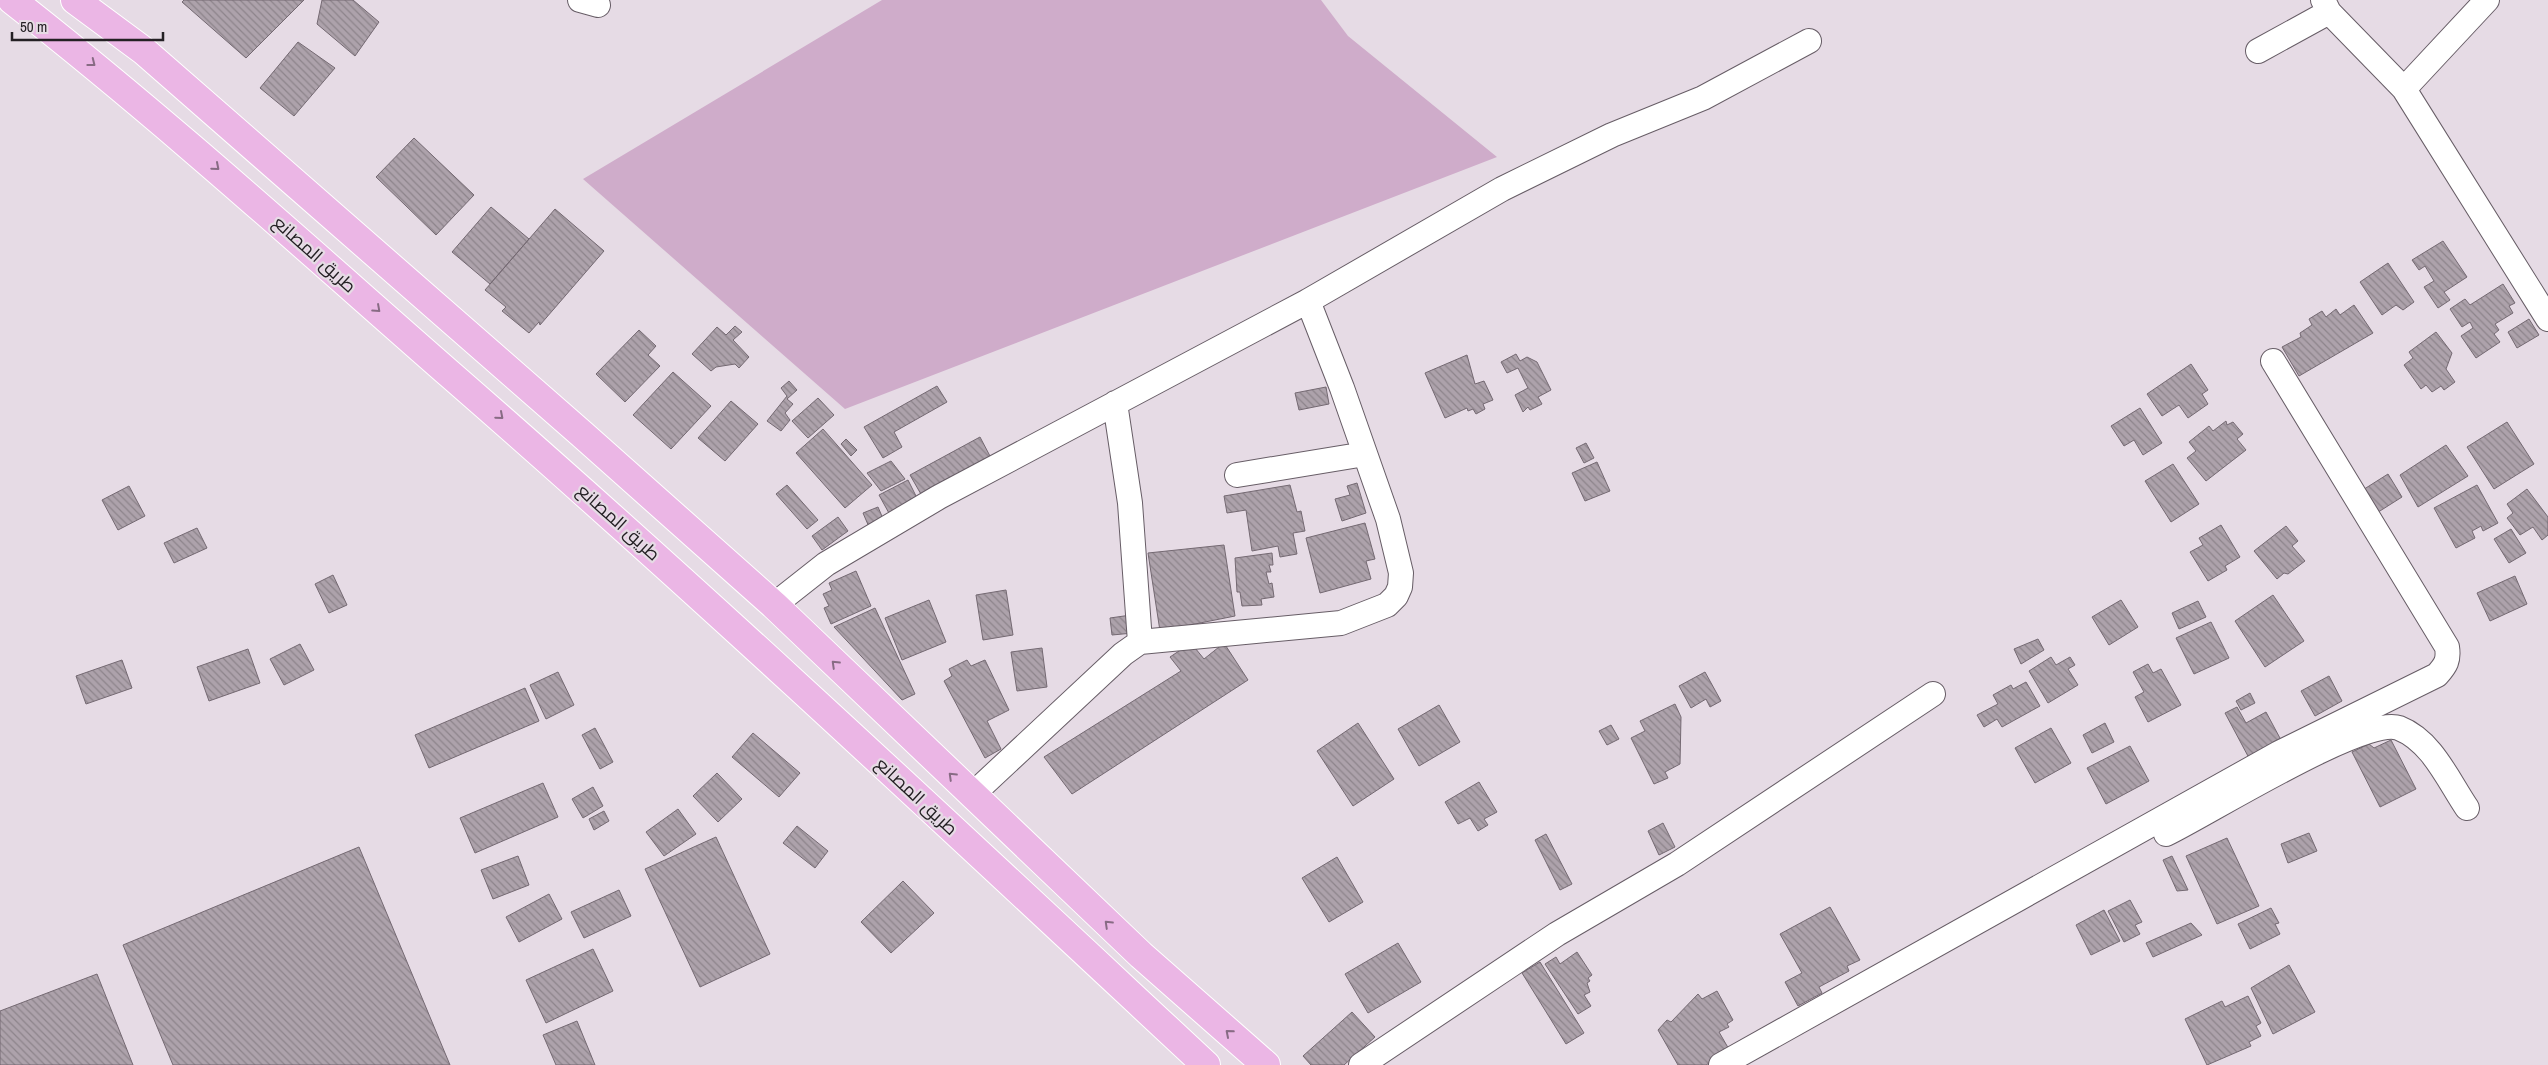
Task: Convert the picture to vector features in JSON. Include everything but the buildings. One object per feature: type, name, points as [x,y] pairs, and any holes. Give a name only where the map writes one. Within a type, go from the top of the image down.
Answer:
[{"type":"main road","name":"طريق المصانع","points":[[12,0],[110,77],[247,194],[662,560],[1206,1065]]},
{"type":"main road","points":[[75,0],[144,51],[774,605],[1141,955],[1266,1065]]},
{"type":"main road","points":[[247,194],[276,166]]},
{"type":"street","points":[[2404,89],[2487,0]]},
{"type":"street","points":[[2258,51],[2326,6],[2404,89],[2548,318]]},
{"type":"street","points":[[774,605],[826,564],[938,497],[1308,301],[1502,189],[1612,135],[1703,98],[1809,41]]},
{"type":"street","points":[[972,795],[1124,654],[1140,642],[1341,623],[1387,605],[1396,596],[1401,573],[1388,519],[1308,301]]},
{"type":"street","points":[[1721,1065],[2279,753],[2437,675],[2446,666],[2447,647],[2273,361]]},
{"type":"street","points":[[1115,403],[1130,503],[1140,642]]},
{"type":"street","points":[[1237,475],[1365,454]]},
{"type":"street","points":[[1361,1065],[1557,934],[1677,864],[1933,694]]},
{"type":"street","points":[[1746,1065],[2019,912],[2202,816],[2319,750],[2376,728],[2397,727],[2415,736],[2429,749],[2467,808]]},
{"type":"shaded area","points":[[882,0],[1321,0],[1348,36],[1497,157],[845,409],[583,179]]}]
